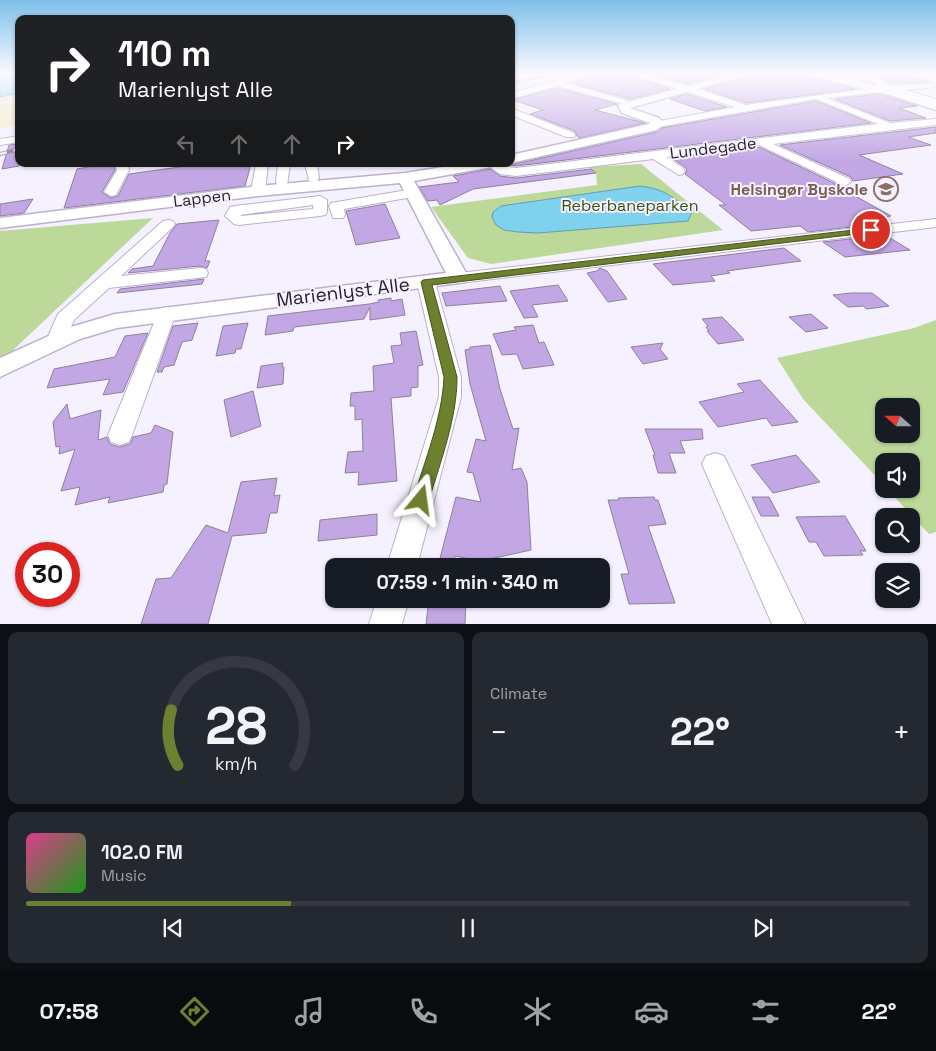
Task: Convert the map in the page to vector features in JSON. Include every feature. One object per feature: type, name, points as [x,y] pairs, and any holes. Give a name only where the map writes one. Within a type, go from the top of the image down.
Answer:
[{"type":"main road","points":[[632,103],[624,106],[626,111],[658,124]]},
{"type":"main road","points":[[515,157],[608,139],[658,124]]},
{"type":"main road","name":"Lappen","points":[[0,223],[258,191],[405,178],[469,167]]},
{"type":"main road","points":[[405,178],[459,278]]},
{"type":"main road","name":"Marienlyst Alle","points":[[0,368],[56,341],[115,321],[459,278]]},
{"type":"street","points":[[734,103],[743,107]]},
{"type":"street","points":[[658,124],[771,103]]},
{"type":"street","points":[[831,103],[890,126]]},
{"type":"street","points":[[515,113],[570,135]]},
{"type":"street","name":"Lundegade","points":[[707,148],[936,122]]},
{"type":"street","points":[[0,142],[15,140]]},
{"type":"street","points":[[761,142],[845,182]]},
{"type":"street","points":[[661,158],[718,156],[707,148]]},
{"type":"street","points":[[661,158],[679,171]]},
{"type":"street","name":"Lundegade","points":[[497,167],[504,171],[516,172],[661,158]]},
{"type":"street","points":[[111,192],[123,170],[122,167]]},
{"type":"street","points":[[258,191],[262,167]]},
{"type":"street","points":[[282,182],[284,167]]},
{"type":"street","points":[[312,167],[313,178]]},
{"type":"street","points":[[338,215],[336,206],[413,193]]},
{"type":"street","points":[[320,200],[320,212],[239,221],[232,216],[235,210],[320,200]]},
{"type":"street","name":"Marienlyst Alle","points":[[459,278],[936,223]]},
{"type":"street","points":[[56,341],[65,318],[168,224]]},
{"type":"street","points":[[102,283],[200,273]]},
{"type":"street","points":[[404,558],[450,397],[450,377],[426,282]]},
{"type":"street","points":[[120,435],[168,313]]},
{"type":"street","points":[[715,464],[789,624]]},
{"type":"street","points":[[385,624],[390,608]]},
{"type":"green space","name":"Reberbaneparken","points":[[641,164],[723,230],[491,264],[468,258],[431,207],[597,185],[596,173],[589,167]]},
{"type":"green space","points":[[153,218],[10,353],[0,357],[0,231]]},
{"type":"green space","points":[[936,320],[936,532],[929,534],[920,524],[920,508],[905,508],[895,498],[920,498],[920,453],[875,453],[875,475],[803,399],[777,358],[914,328]]},
{"type":"sand","points":[[0,103],[15,103],[15,126],[0,128]]},
{"type":"water","points":[[640,186],[656,189],[668,194],[679,202],[692,212],[688,221],[538,233],[504,230],[496,225],[492,217],[493,212],[501,206]]},
{"type":"building","points":[[522,103],[614,103],[617,104],[595,110],[645,123],[580,138],[575,131],[530,114],[543,110]]},
{"type":"building","points":[[682,103],[715,103],[727,107],[705,111]]},
{"type":"building","points":[[804,103],[821,103],[871,123],[515,166],[515,164],[657,132],[662,128]]},
{"type":"building","points":[[845,103],[908,103],[917,106],[899,108],[926,118],[890,121]]},
{"type":"building","points":[[936,127],[936,133],[908,137],[931,145],[859,155],[903,174],[853,181],[851,177],[780,145]]},
{"type":"building","points":[[15,144],[15,167],[2,169],[9,145]]},
{"type":"building","points":[[759,147],[836,184],[834,184],[891,216],[860,220],[868,225],[808,232],[800,226],[751,231],[719,205],[726,205],[685,174],[687,170],[685,167],[672,158]]},
{"type":"building","points":[[114,167],[115,170],[102,192],[111,198],[118,196],[129,174],[179,167],[250,167],[245,186],[64,208],[77,169]]},
{"type":"building","points":[[490,169],[500,176],[516,178],[591,169],[596,173],[473,189],[440,205],[437,200],[428,201],[419,187],[459,182],[453,176]]},
{"type":"building","points":[[33,199],[24,213],[0,216],[0,204]]},
{"type":"building","points":[[385,204],[400,238],[356,245],[346,211]]},
{"type":"building","points":[[219,220],[205,261],[210,261],[207,268],[200,266],[128,273],[132,269],[153,266],[170,233],[177,224]]},
{"type":"building","points":[[885,235],[910,250],[845,257],[823,242]]},
{"type":"building","points":[[784,248],[801,261],[727,271],[730,273],[711,276],[715,281],[673,285],[653,264]]},
{"type":"building","points":[[600,268],[607,271],[627,299],[608,302],[587,273],[597,271]]},
{"type":"building","points":[[204,279],[202,284],[117,293],[120,289]]},
{"type":"building","points":[[558,285],[568,301],[532,305],[538,317],[524,318],[510,291]]},
{"type":"building","points":[[500,286],[507,301],[446,306],[442,293]]},
{"type":"building","points":[[872,293],[889,306],[867,309],[863,306],[848,307],[833,295]]},
{"type":"building","points":[[391,298],[391,301],[402,299],[405,315],[370,320],[370,307],[364,319],[294,327],[293,331],[265,335],[268,316],[369,304]]},
{"type":"building","points":[[811,314],[828,328],[806,332],[789,317]]},
{"type":"building","points":[[722,317],[744,340],[718,344],[707,331],[709,331],[706,327],[708,326],[702,319]]},
{"type":"building","points":[[198,323],[192,340],[182,342],[174,365],[164,367],[162,372],[157,372],[173,326]]},
{"type":"building","points":[[248,323],[241,349],[236,349],[235,353],[216,356],[223,326]]},
{"type":"building","points":[[533,325],[539,343],[544,342],[554,365],[523,369],[517,354],[502,355],[493,334],[516,330],[514,327]]},
{"type":"building","points":[[416,331],[423,365],[418,366],[418,387],[411,388],[411,396],[391,398],[397,481],[358,485],[359,472],[345,473],[348,452],[363,451],[362,419],[355,420],[355,406],[350,406],[351,393],[374,391],[373,366],[394,363],[391,346],[402,345],[400,333]]},
{"type":"building","points":[[148,333],[123,392],[103,395],[110,379],[47,388],[54,369],[115,357],[125,336]]},
{"type":"building","points":[[663,343],[660,349],[668,359],[643,364],[631,347]]},
{"type":"building","points":[[490,345],[500,389],[513,429],[519,428],[512,470],[521,468],[527,482],[531,550],[495,558],[464,558],[455,556],[454,558],[440,558],[456,497],[481,502],[473,473],[467,472],[476,439],[486,441],[470,384],[465,350],[470,349],[470,347]]},
{"type":"building","points":[[283,363],[283,384],[257,388],[261,366]]},
{"type":"building","points":[[760,380],[798,422],[772,426],[766,418],[718,427],[699,402],[744,392],[737,384]]},
{"type":"building","points":[[253,391],[261,426],[231,437],[224,400]]},
{"type":"building","points":[[67,404],[70,419],[101,410],[98,440],[107,437],[110,444],[119,447],[130,444],[133,437],[151,433],[155,425],[173,432],[167,484],[164,485],[163,492],[108,503],[110,497],[75,505],[80,487],[61,491],[75,449],[59,454],[60,446],[56,447],[53,422]]},
{"type":"building","points":[[645,429],[702,429],[703,439],[680,441],[685,453],[669,453],[676,473],[658,473],[653,455],[655,455]]},
{"type":"building","points":[[796,455],[820,482],[773,493],[751,465]]},
{"type":"building","points":[[277,478],[274,496],[280,495],[277,513],[270,513],[266,533],[232,536],[208,624],[141,624],[156,579],[171,578],[206,525],[228,533],[241,482]]},
{"type":"building","points":[[654,497],[655,500],[658,500],[666,524],[648,526],[675,603],[629,604],[621,574],[629,574],[608,500]]},
{"type":"building","points":[[752,497],[769,497],[779,516],[761,516]]},
{"type":"building","points":[[377,514],[377,535],[318,541],[320,520]]},
{"type":"building","points":[[845,516],[866,551],[860,551],[863,555],[824,556],[816,542],[809,542],[796,517]]},
{"type":"building","points":[[428,608],[466,608],[465,624],[426,624]]},
{"type":"railway","points":[[0,154],[15,150]]},
{"type":"place","name":"Helsingør Byskole","points":[[886,189]]},
{"type":"route","points":[[421,500],[450,397],[450,377],[426,282],[871,230]]}]
